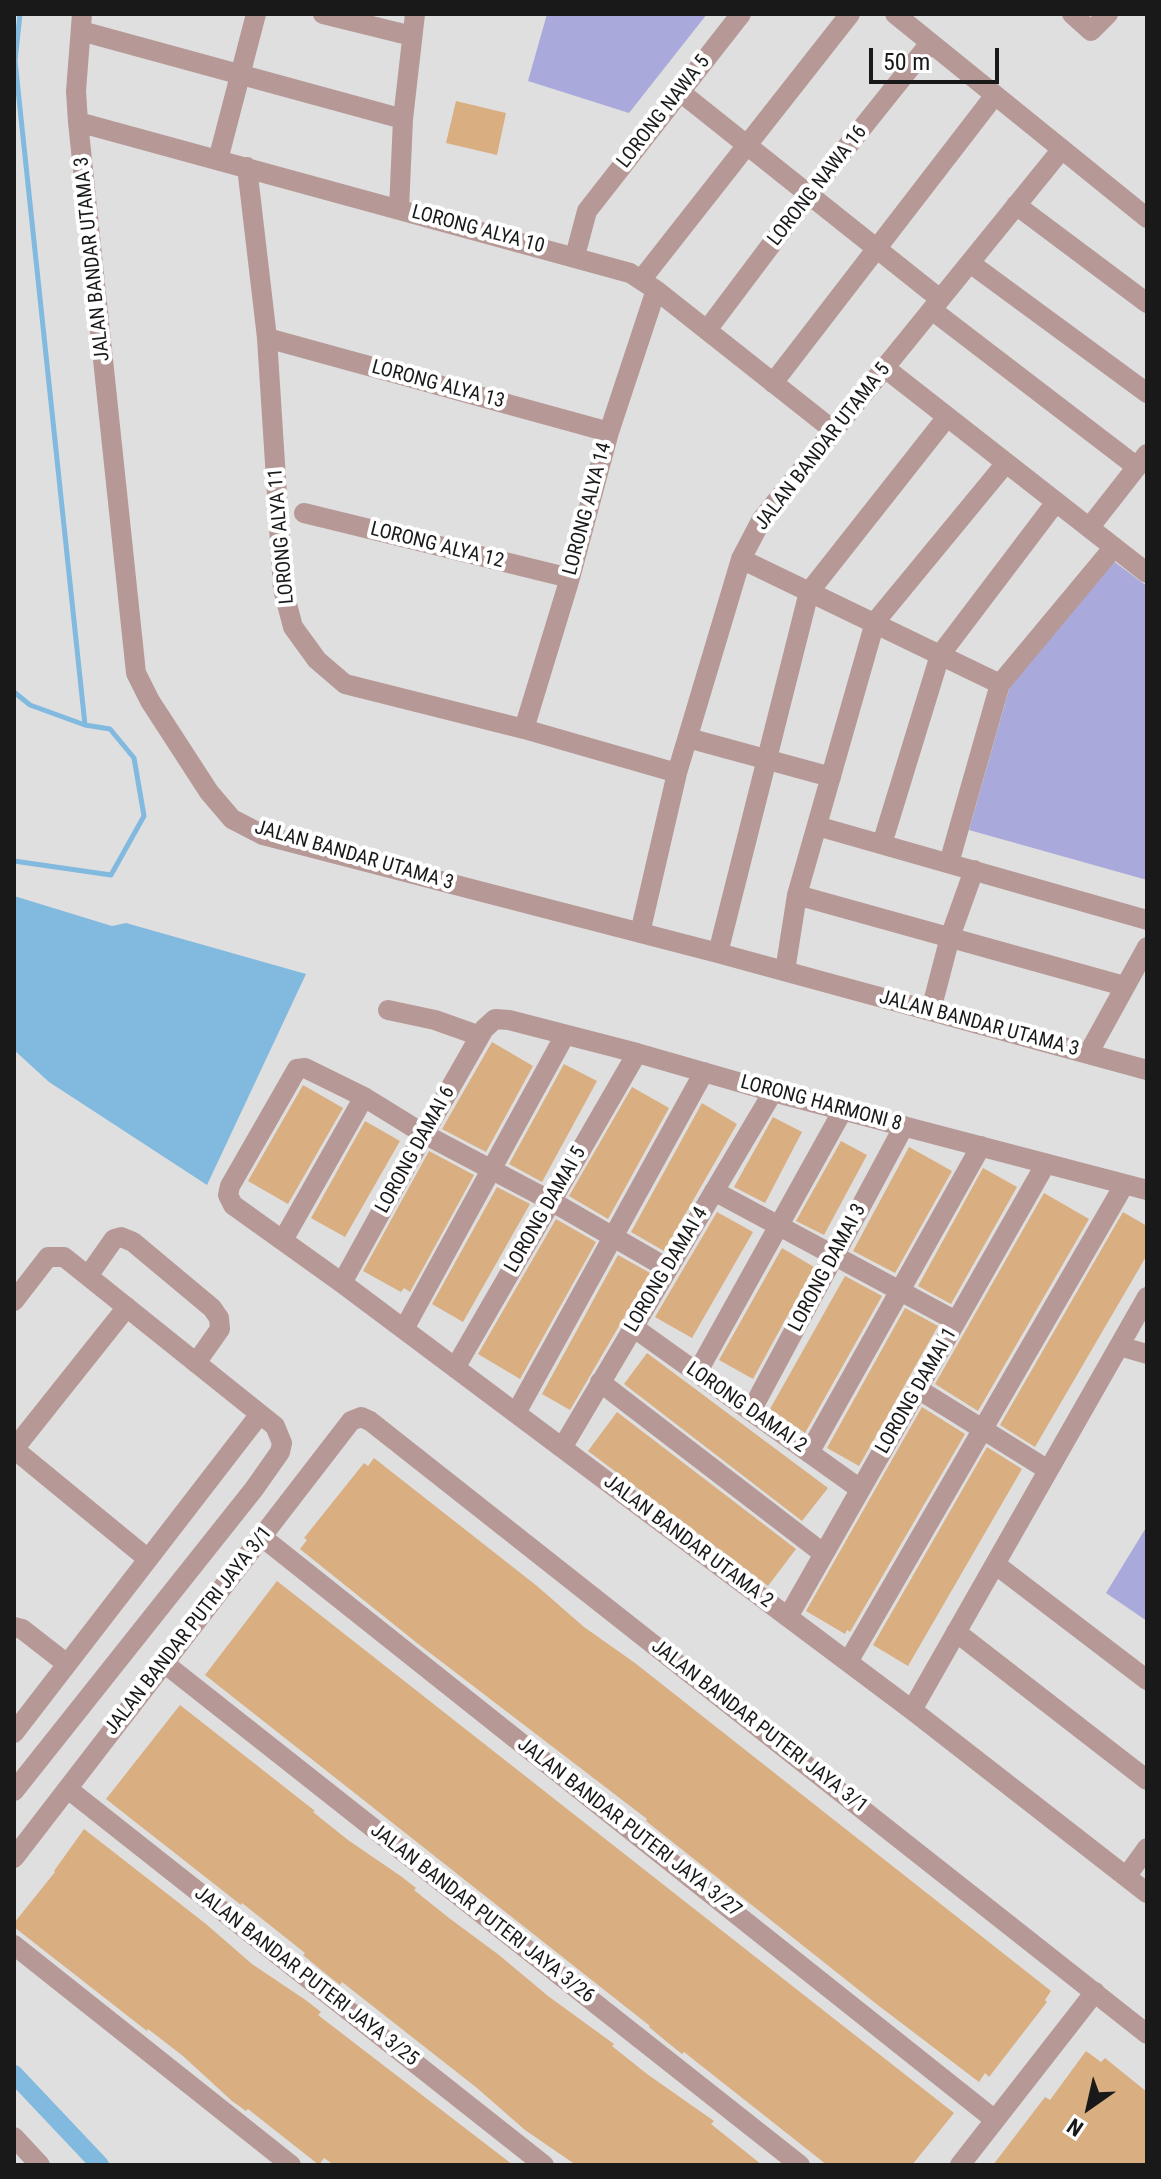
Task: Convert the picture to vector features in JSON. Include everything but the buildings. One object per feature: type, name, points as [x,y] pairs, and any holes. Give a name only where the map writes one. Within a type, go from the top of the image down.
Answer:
[{"type":"street","points":[[218,160],[256,14]]},
{"type":"street","points":[[399,209],[403,119],[415,14]]},
{"type":"street","name":"LORONG NAWA 5","points":[[575,256],[587,211],[741,14]]},
{"type":"street","name":"LORONG ALYA 14","points":[[524,729],[570,578],[649,285],[748,144],[850,14]]},
{"type":"street","points":[[895,14],[1147,218]]},
{"type":"street","points":[[1072,14],[1091,31],[1108,14]]},
{"type":"street","points":[[329,15],[412,36]]},
{"type":"street","points":[[82,23],[240,75],[403,119]]},
{"type":"street","name":"JALAN BANDAR UTAMA 3","points":[[82,23],[76,91],[78,122],[136,673],[150,701],[209,792],[232,819],[263,835],[718,953],[1147,1070]]},
{"type":"street","name":"LORONG NAWA 16","points":[[707,330],[810,193],[930,43]]},
{"type":"street","points":[[679,91],[877,248],[936,304],[1142,460],[1089,528]]},
{"type":"street","points":[[773,383],[995,95]]},
{"type":"street","name":"LORONG ALYA 10","points":[[78,122],[630,273],[833,430]]},
{"type":"street","name":"JALAN BANDAR UTAMA 5","points":[[640,933],[677,773],[741,559],[762,519],[1062,149]]},
{"type":"street","name":"LORONG ALYA 11","points":[[247,167],[267,338],[283,589],[293,627],[317,660],[345,684],[524,729],[677,773]]},
{"type":"street","points":[[1016,205],[1147,303]]},
{"type":"street","points":[[970,263],[1147,393]]},
{"type":"street","name":"LORONG ALYA 13","points":[[267,338],[609,432]]},
{"type":"street","points":[[885,368],[1146,570]]},
{"type":"street","points":[[718,953],[809,592],[947,417]]},
{"type":"street","points":[[785,971],[797,895],[875,622],[1006,463]]},
{"type":"street","points":[[882,844],[940,655],[1056,502]]},
{"type":"street","name":"LORONG ALYA 12","points":[[304,513],[570,578]]},
{"type":"street","points":[[949,863],[1000,684],[1114,547]]},
{"type":"street","points":[[741,559],[1000,684]]},
{"type":"street","points":[[688,738],[831,777]]},
{"type":"street","points":[[817,826],[1147,920]]},
{"type":"street","points":[[931,1010],[950,937],[974,870]]},
{"type":"street","points":[[797,895],[1124,986]]},
{"type":"street","points":[[1088,1054],[1147,947]]},
{"type":"street","points":[[388,1010],[435,1020],[480,1036]]},
{"type":"street","name":"LORONG DAMAI 6","points":[[342,1283],[480,1036],[495,1019]]},
{"type":"street","name":"LORONG HARMONI 8","points":[[495,1019],[637,1053],[1147,1190]]},
{"type":"street","points":[[404,1329],[565,1035]]},
{"type":"street","name":"LORONG DAMAI 5","points":[[455,1368],[637,1053]]},
{"type":"street","name":"JALAN BANDAR UTAMA 2","points":[[364,1097],[313,1070],[297,1069],[230,1186],[228,1195],[233,1205],[404,1329],[912,1710],[1147,1893]]},
{"type":"street","points":[[516,1413],[704,1072]]},
{"type":"street","name":"LORONG DAMAI 4","points":[[562,1448],[773,1092]]},
{"type":"street","points":[[283,1240],[364,1097],[424,1134],[551,1201],[667,1268]]},
{"type":"street","points":[[697,1373],[843,1110]]},
{"type":"street","name":"LORONG DAMAI 3","points":[[751,1411],[904,1126]]},
{"type":"street","points":[[809,1453],[981,1146]]},
{"type":"street","name":"LORONG DAMAI 1","points":[[788,1617],[1045,1165]]},
{"type":"street","points":[[848,1662],[1124,1185]]},
{"type":"street","points":[[714,1191],[956,1321]]},
{"type":"street","points":[[88,1276],[114,1239],[121,1237],[133,1242],[212,1308],[219,1318],[220,1329],[196,1363]]},
{"type":"street","points":[[14,1301],[48,1257],[64,1257],[275,1426],[280,1435],[280,1452],[254,1489],[14,1791]]},
{"type":"street","points":[[912,1710],[1147,1297]]},
{"type":"street","points":[[127,1307],[14,1449],[148,1559]]},
{"type":"street","name":"LORONG DAMAI 2","points":[[633,1327],[860,1489]]},
{"type":"street","points":[[1119,1346],[1147,1354]]},
{"type":"street","points":[[600,1382],[824,1554]]},
{"type":"street","points":[[918,1389],[1048,1470]]},
{"type":"street","points":[[14,1733],[260,1414]]},
{"type":"street","name":"JALAN BANDAR PUTRI JAYA 3/1","points":[[14,1858],[351,1421],[361,1417],[370,1421]]},
{"type":"street","name":"JALAN BANDAR PUTERI JAYA 3/1","points":[[370,1421],[1147,2034]]},
{"type":"street","name":"JALAN BANDAR PUTERI JAYA 3/27","points":[[262,1537],[995,2120]]},
{"type":"street","points":[[995,1564],[1147,1680]]},
{"type":"street","points":[[14,1627],[22,1629],[67,1664]]},
{"type":"street","points":[[956,1632],[1147,1780]]},
{"type":"street","name":"JALAN BANDAR PUTERI JAYA 3/26","points":[[164,1663],[800,2165]]},
{"type":"street","name":"JALAN BANDAR PUTERI JAYA 3/25","points":[[68,1789],[544,2165]]},
{"type":"street","points":[[1126,1877],[1147,1848]]},
{"type":"street","points":[[14,1945],[291,2165]]},
{"type":"street","points":[[960,2165],[1095,1992]]},
{"type":"street","points":[[14,2137],[40,2165]]},
{"type":"shaded area","points":[[547,14],[707,14],[629,113],[528,81]]},
{"type":"shaded area","points":[[1108,557],[1147,586],[1147,880],[969,830],[1014,672]]},
{"type":"shaded area","points":[[14,896],[112,926],[126,923],[306,974],[207,1185],[49,1082],[14,1050]]},
{"type":"shaded area","points":[[1147,1526],[1147,1621],[1106,1593]]},
{"type":"waterway","points":[[20,14],[15,61],[85,725]]},
{"type":"waterway","points":[[14,692],[30,705],[85,725],[110,729],[134,758],[144,816],[111,875],[14,861]]},
{"type":"waterway","points":[[14,2074],[100,2165]]}]
